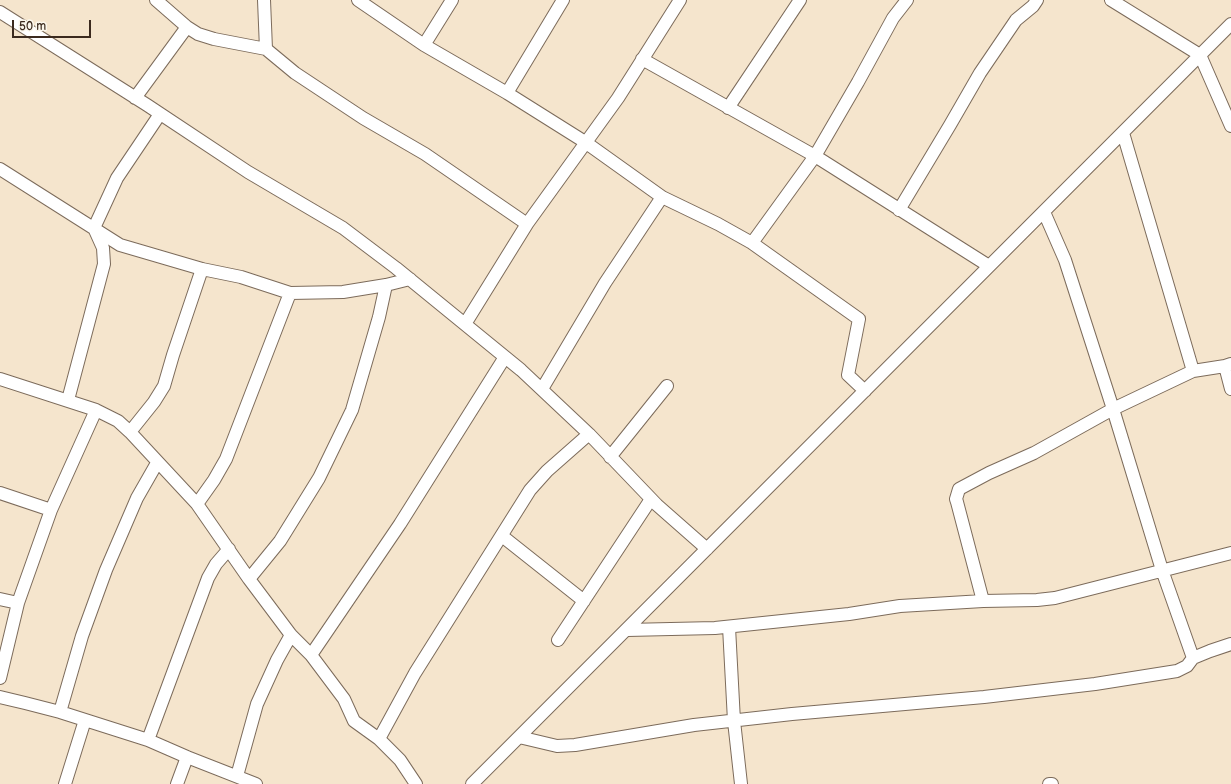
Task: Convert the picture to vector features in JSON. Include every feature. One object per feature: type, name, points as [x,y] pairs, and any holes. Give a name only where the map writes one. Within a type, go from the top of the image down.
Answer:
[{"type":"street","points":[[156,0],[187,27],[198,34],[214,39],[266,49],[295,73],[363,118],[425,154],[526,224]]},
{"type":"street","points":[[169,0],[176,18]]},
{"type":"street","points":[[264,0],[266,49]]},
{"type":"street","points":[[358,0],[424,45],[507,93],[585,142],[662,197],[718,224],[752,243],[858,319],[848,375],[865,391]]},
{"type":"street","points":[[424,45],[452,0]]},
{"type":"street","points":[[507,93],[564,0]]},
{"type":"street","points":[[465,324],[526,224],[618,98],[680,0]]},
{"type":"street","points":[[728,108],[800,0]]},
{"type":"street","points":[[752,243],[815,156],[893,18],[907,0]]},
{"type":"street","points":[[899,210],[980,74],[1016,20],[1033,6],[1037,0]]},
{"type":"street","points":[[1111,0],[1200,55],[1231,126]]},
{"type":"street","points":[[0,13],[136,98],[248,172],[343,228],[410,279],[542,389],[651,499],[707,549]]},
{"type":"street","points":[[472,784],[1231,24]]},
{"type":"street","points":[[136,98],[187,27]]},
{"type":"street","points":[[642,60],[815,156],[990,266]]},
{"type":"street","points":[[68,400],[104,264],[103,248],[94,228],[117,178],[160,114]]},
{"type":"street","points":[[1123,133],[1193,371]]},
{"type":"street","points":[[0,169],[120,245],[202,269],[241,277],[290,293],[343,292],[386,285],[410,279]]},
{"type":"street","points":[[542,389],[606,283],[662,197]]},
{"type":"street","points":[[1044,212],[1065,260],[1113,409],[1162,570],[1193,658]]},
{"type":"street","points":[[130,432],[154,402],[164,386],[202,269]]},
{"type":"street","points":[[249,579],[280,541],[315,484],[352,410],[379,317],[386,285]]},
{"type":"street","points":[[197,504],[214,480],[226,459],[290,293]]},
{"type":"street","points":[[311,655],[400,524],[505,357]]},
{"type":"street","points":[[983,601],[956,498],[959,489],[989,473],[1034,453],[1113,409],[1193,371],[1228,365],[1231,388]]},
{"type":"street","points":[[0,379],[96,410],[118,421],[130,432],[197,504],[249,579],[291,635],[311,655],[344,699],[354,721],[379,739],[400,760],[416,784]]},
{"type":"street","points":[[610,457],[667,386]]},
{"type":"street","points":[[0,678],[18,603],[51,510],[96,410]]},
{"type":"street","points":[[379,739],[415,673],[530,490],[547,471],[588,434]]},
{"type":"street","points":[[60,712],[82,636],[106,570],[137,498],[157,462]]},
{"type":"street","points":[[0,493],[51,510]]},
{"type":"street","points":[[558,640],[651,499]]},
{"type":"street","points":[[502,536],[584,601]]},
{"type":"street","points":[[148,740],[208,578],[216,564],[229,549]]},
{"type":"street","points":[[627,630],[729,627],[849,614],[900,606],[1055,598],[1231,553]]},
{"type":"street","points":[[0,599],[18,603]]},
{"type":"street","points":[[729,627],[734,721],[741,784]]},
{"type":"street","points":[[237,776],[257,704],[277,660],[291,635]]},
{"type":"street","points":[[519,737],[557,746],[575,745],[694,725],[861,707],[984,697],[1095,684],[1177,671],[1187,666],[1193,658],[1210,651],[1230,648]]},
{"type":"street","points":[[0,697],[25,702],[60,712],[148,740],[256,784]]},
{"type":"street","points":[[66,784],[85,720]]},
{"type":"street","points":[[177,784],[187,757]]}]
